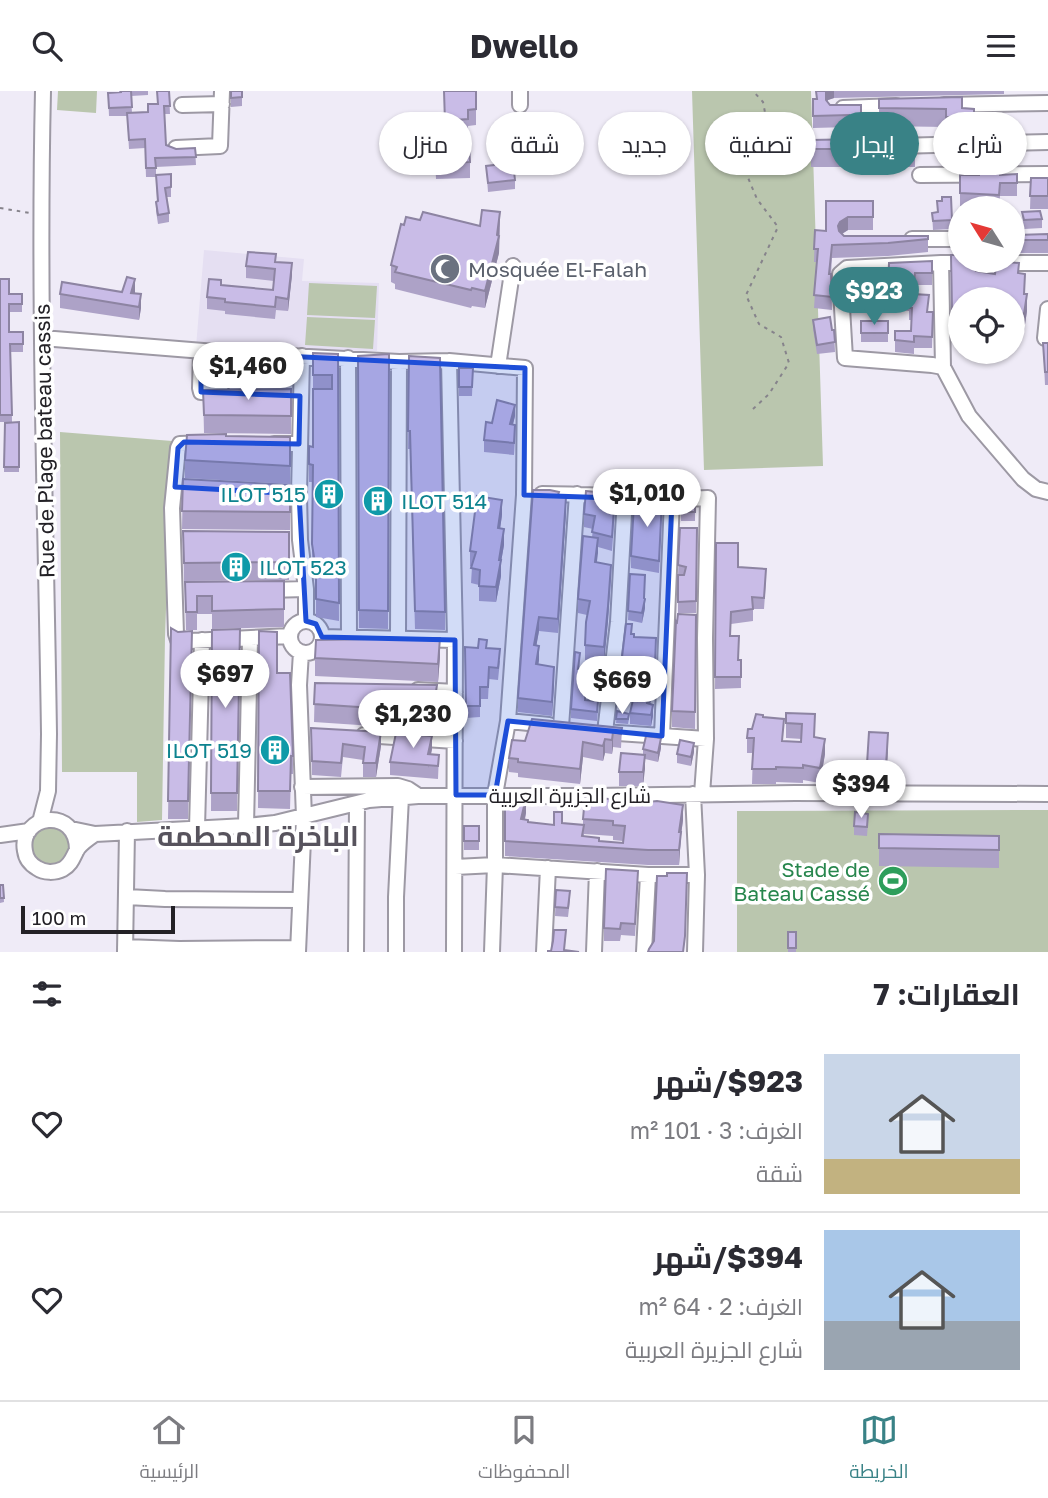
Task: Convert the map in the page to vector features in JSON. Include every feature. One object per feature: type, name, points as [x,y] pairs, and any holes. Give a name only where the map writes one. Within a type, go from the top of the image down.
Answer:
[{"type":"street","name":"Rue de Plage bateau cassis","points":[[34,827],[48,791],[50,734],[42,338],[44,91]]},
{"type":"street","points":[[176,148],[220,146],[222,97],[182,105]]},
{"type":"street","points":[[834,108],[1048,103]]},
{"type":"street","points":[[919,145],[1048,142]]},
{"type":"street","points":[[920,175],[1048,174]]},
{"type":"street","points":[[898,239],[948,239]]},
{"type":"street","points":[[941,263],[943,367],[969,416],[1023,479],[1036,489],[1048,492]]},
{"type":"street","points":[[943,367],[845,358],[841,274],[847,268],[941,263],[1048,263]]},
{"type":"street","points":[[498,366],[513,266]]},
{"type":"street","points":[[1045,338],[1048,309]]},
{"type":"street","points":[[42,338],[239,354]]},
{"type":"street","points":[[201,352],[201,392],[233,394]]},
{"type":"street","points":[[264,355],[399,362],[449,361],[525,368],[524,495],[508,721],[495,795],[492,952]]},
{"type":"street","points":[[302,356],[293,396],[299,444],[292,494],[294,540],[306,590],[306,621]]},
{"type":"street","points":[[348,358],[349,637]]},
{"type":"street","points":[[449,361],[455,640],[454,952]]},
{"type":"street","points":[[398,639],[399,362]]},
{"type":"street","points":[[222,443],[184,442],[178,448],[181,487],[172,508],[180,539],[181,591],[176,634],[178,640],[290,636]]},
{"type":"street","points":[[261,443],[299,444]]},
{"type":"street","points":[[524,495],[577,494],[671,500],[708,498],[706,739],[697,794],[695,952]]},
{"type":"street","points":[[508,721],[566,727],[577,494]]},
{"type":"street","points":[[625,496],[618,622],[600,731],[706,739]]},
{"type":"street","points":[[662,736],[671,500]]},
{"type":"street","points":[[254,591],[306,590]]},
{"type":"street","points":[[127,831],[125,950],[298,950],[304,817],[302,787],[306,731],[305,685],[300,653],[293,646],[290,636],[297,624],[306,621],[316,624],[322,637],[321,642],[311,653],[300,653]]},
{"type":"street","points":[[322,637],[455,640]]},
{"type":"street","points":[[246,826],[250,639]]},
{"type":"street","points":[[197,828],[202,640]]},
{"type":"street","points":[[406,689],[455,692]]},
{"type":"street","points":[[352,734],[455,741]]},
{"type":"street","points":[[302,787],[398,786],[418,796]]},
{"type":"street","name":"Rue de Plage bateau cassis","points":[[48,791],[64,825]]},
{"type":"street","name":"شارع الجزيرة العربية","points":[[64,825],[95,834],[246,826],[304,817],[357,803],[418,796],[1048,794]]},
{"type":"street","points":[[396,952],[401,797]]},
{"type":"street","points":[[356,952],[357,803]]},
{"type":"street","points":[[0,835],[34,827],[50,820],[64,825],[77,843],[70,864],[64,869],[49,872],[35,867],[26,855],[24,847],[25,839],[34,827]]},
{"type":"street","points":[[76,850],[95,834]]},
{"type":"street","points":[[456,867],[495,865],[648,875],[697,875]]},
{"type":"street","points":[[544,952],[548,869]]},
{"type":"street","points":[[594,952],[597,871]]},
{"type":"street","points":[[644,952],[648,875]]},
{"type":"street","points":[[127,897],[300,900]]},
{"type":"path","points":[[753,91],[763,102],[768,128],[746,173],[757,199],[778,227],[746,295],[759,324],[782,337],[789,363],[769,394],[753,409]]},
{"type":"path","points":[[0,208],[42,215]]},
{"type":"highlighted area","points":[[201,352],[525,368],[524,495],[672,500],[662,736],[508,721],[495,795],[456,795],[455,640],[322,637],[316,624],[306,621],[299,494],[175,487],[178,448],[184,442],[299,444],[300,396],[201,392]]},
{"type":"shaded area","points":[[204,250],[304,259],[302,281],[379,283],[377,351],[196,347]]},
{"type":"green space","points":[[58,91],[97,91],[96,113],[57,110]]},
{"type":"green space","points":[[692,91],[811,91],[812,112],[705,112],[705,175],[814,175],[823,466],[704,470]]},
{"type":"green space","points":[[309,283],[377,286],[375,318],[307,315]]},
{"type":"green space","points":[[307,317],[375,320],[373,349],[305,345]]},
{"type":"green space","points":[[60,432],[172,441],[162,820],[137,822],[137,772],[62,772]]},
{"type":"green space","name":"Stade de Bateau Cassé","points":[[1048,810],[1048,952],[737,952],[737,811]]},
{"type":"green space","points":[[50,828],[63,834],[69,847],[63,860],[50,866],[37,860],[31,847],[37,834]]},
{"type":"building","points":[[131,91],[132,107],[109,108],[108,93]]},
{"type":"building","points":[[157,91],[169,91],[170,106],[164,106],[166,145],[176,149],[195,148],[196,157],[155,158],[156,168],[146,168],[145,139],[129,140],[127,113],[148,112],[148,104],[158,104]]},
{"type":"building","points":[[231,91],[242,91],[242,97],[231,98]]},
{"type":"building","points":[[444,91],[476,91],[476,109],[468,112],[445,112]]},
{"type":"building","points":[[816,91],[826,91],[826,100],[830,105],[861,105],[861,112],[830,112],[830,116],[816,116],[816,112],[813,112],[813,99],[817,99]]},
{"type":"building","points":[[962,97],[962,108],[974,109],[974,112],[879,108],[879,99]]},
{"type":"building","points":[[816,140],[830,140],[830,149],[816,149]]},
{"type":"building","points":[[171,174],[171,187],[165,188],[169,213],[158,215],[156,175]]},
{"type":"building","points":[[487,175],[514,175],[515,180],[488,183]]},
{"type":"building","points":[[960,175],[1017,175],[1017,183],[1000,183],[999,195],[960,193]]},
{"type":"building","points":[[1031,178],[1048,178],[1048,196],[1030,196]]},
{"type":"building","points":[[942,197],[948,197],[948,220],[933,221],[932,213],[938,212],[937,201],[942,201]]},
{"type":"building","points":[[826,201],[873,201],[873,217],[848,217],[840,222],[839,231],[844,236],[928,236],[928,239],[832,245],[829,274],[832,297],[814,295],[818,249],[814,249],[815,230],[826,231]]},
{"type":"building","points":[[482,210],[500,212],[499,236],[485,291],[395,272],[397,267],[391,265],[401,224],[404,225],[406,217],[420,220],[423,212],[480,226]]},
{"type":"building","points":[[1040,211],[1042,219],[1026,220],[1026,212]]},
{"type":"building","points":[[1048,234],[1048,240],[1026,240],[1026,235]]},
{"type":"building","points":[[248,252],[276,254],[275,262],[292,263],[288,299],[276,297],[275,307],[225,302],[225,299],[207,297],[209,279],[221,280],[221,285],[273,290],[275,269],[246,266]]},
{"type":"building","points":[[932,261],[932,273],[915,273],[913,294],[929,295],[927,312],[933,312],[932,337],[914,336],[914,342],[895,340],[895,331],[911,331],[912,308],[909,308],[910,299],[893,297],[893,290],[888,289],[889,263]]},
{"type":"building","points":[[951,273],[1025,274],[1024,287],[952,287]]},
{"type":"building","points":[[127,277],[135,279],[131,293],[141,294],[139,307],[60,294],[62,282],[122,292]]},
{"type":"building","points":[[0,279],[9,279],[9,294],[22,294],[22,304],[9,304],[9,332],[23,332],[23,344],[10,344],[12,415],[0,415]]},
{"type":"building","points":[[830,317],[835,342],[817,345],[813,320]]},
{"type":"building","points":[[861,321],[888,321],[888,333],[861,333]]},
{"type":"building","points":[[1043,343],[1048,343],[1048,372],[1045,372]]},
{"type":"building","points":[[210,347],[290,349],[289,368],[210,365]]},
{"type":"building","name":"ILOT 515","points":[[313,353],[338,354],[339,603],[316,599],[316,570],[312,544],[313,465],[309,464],[309,446],[313,447],[313,389],[332,389],[332,375],[313,375]]},
{"type":"building","name":"ILOT 514","points":[[389,354],[388,611],[359,610],[358,356]]},
{"type":"building","points":[[409,356],[440,358],[445,612],[415,611],[408,431]]},
{"type":"building","points":[[459,368],[473,368],[472,387],[459,387]]},
{"type":"building","points":[[291,389],[291,416],[204,415],[203,390]]},
{"type":"building","points":[[497,400],[515,405],[510,424],[515,425],[514,443],[484,440],[486,422],[492,423]]},
{"type":"building","points":[[19,422],[19,467],[4,467],[5,423]]},
{"type":"building","points":[[187,435],[290,437],[290,466],[185,460]]},
{"type":"building","points":[[183,479],[290,485],[290,512],[182,511]]},
{"type":"building","points":[[533,490],[550,490],[566,497],[558,619],[539,617],[534,645],[539,646],[536,664],[554,667],[552,702],[518,698]]},
{"type":"building","points":[[586,491],[615,494],[612,537],[592,532],[595,516],[584,514]]},
{"type":"building","points":[[477,496],[502,500],[498,528],[504,529],[496,587],[479,586],[480,570],[471,568],[476,552],[470,551]]},
{"type":"building","points":[[656,497],[662,499],[659,561],[631,556],[634,504],[637,505],[638,498],[655,500]]},
{"type":"building","points":[[695,499],[695,512],[681,512],[681,500]]},
{"type":"building","points":[[680,528],[697,528],[696,601],[678,602],[678,575],[684,575],[686,567],[678,565]]},
{"type":"building","points":[[183,531],[289,532],[289,562],[184,563]]},
{"type":"building","points":[[583,536],[598,538],[595,562],[611,565],[604,647],[585,645],[590,601],[578,599]]},
{"type":"building","points":[[716,543],[738,543],[738,567],[766,569],[764,598],[752,597],[753,609],[731,612],[730,636],[739,636],[738,660],[741,660],[741,677],[715,677]]},
{"type":"building","points":[[630,574],[645,575],[642,613],[628,611]]},
{"type":"building","points":[[284,581],[284,609],[212,611],[212,596],[197,596],[197,612],[186,612],[185,582]]},
{"type":"building","points":[[678,614],[696,615],[695,712],[672,711]]},
{"type":"building","points":[[626,624],[632,624],[631,634],[634,634],[634,637],[656,638],[654,689],[651,689],[647,703],[653,705],[651,715],[630,713],[633,700],[637,701],[644,674],[620,674]]},
{"type":"building","points":[[171,628],[178,632],[192,631],[188,801],[168,801]]},
{"type":"building","points":[[240,629],[237,793],[211,793],[212,630]]},
{"type":"building","name":"ILOT 519","points":[[259,631],[277,632],[277,673],[290,673],[293,756],[290,791],[258,791]]},
{"type":"building","points":[[440,638],[438,664],[315,658],[316,640]]},
{"type":"building","points":[[479,639],[487,640],[486,648],[500,649],[498,668],[489,667],[488,687],[480,687],[480,706],[466,706],[465,647],[478,648]]},
{"type":"building","points":[[575,652],[580,653],[578,669],[587,669],[585,700],[598,701],[597,712],[571,709]]},
{"type":"building","points":[[315,683],[437,685],[433,712],[314,704]]},
{"type":"building","points":[[617,711],[629,714],[628,719],[616,719]]},
{"type":"building","points":[[786,713],[815,714],[814,737],[825,739],[820,768],[803,765],[803,768],[752,769],[754,738],[747,738],[748,729],[752,729],[756,714],[784,719],[782,741],[801,742],[802,724],[786,723]]},
{"type":"building","points":[[532,719],[622,728],[621,734],[613,732],[612,740],[605,739],[603,746],[583,742],[580,769],[518,762],[518,759],[509,758],[512,740],[525,741]]},
{"type":"building","points":[[311,728],[381,732],[376,763],[363,763],[365,747],[343,744],[341,763],[312,761]]},
{"type":"building","points":[[869,732],[888,733],[886,766],[867,764]]},
{"type":"building","points":[[396,733],[432,736],[428,754],[439,755],[438,766],[390,762]]},
{"type":"building","points":[[646,736],[661,738],[658,753],[643,749]]},
{"type":"building","points":[[680,740],[694,743],[691,757],[677,754]]},
{"type":"building","points":[[621,753],[645,755],[643,772],[619,772]]},
{"type":"building","points":[[507,794],[526,798],[521,819],[528,822],[554,825],[554,812],[562,812],[562,823],[584,825],[582,836],[623,843],[625,826],[613,825],[613,821],[583,819],[585,797],[683,805],[679,850],[505,841]]},
{"type":"building","points":[[855,812],[868,814],[867,827],[854,826]]},
{"type":"building","points":[[464,826],[479,826],[479,841],[464,841]]},
{"type":"building","points":[[879,834],[999,836],[999,850],[879,848]]},
{"type":"building","points":[[606,869],[638,871],[635,924],[621,923],[620,929],[604,928]]},
{"type":"building","points":[[667,873],[687,873],[683,952],[648,952],[654,941],[657,876],[667,876]]},
{"type":"building","points":[[0,885],[3,885],[4,898],[0,898]]},
{"type":"building","points":[[556,890],[570,891],[568,908],[555,907]]},
{"type":"building","points":[[554,930],[566,930],[564,950],[579,952],[548,952],[551,951]]},
{"type":"building","points":[[788,932],[796,932],[796,948],[788,948]]},
{"type":"place","name":"Mosquée El-Falah","points":[[445,269]]},
{"type":"place","name":"ILOT 515","points":[[329,494]]},
{"type":"place","name":"ILOT 514","points":[[378,501]]},
{"type":"place","name":"ILOT 523","points":[[236,567]]},
{"type":"place","name":"ILOT 519","points":[[275,750]]},
{"type":"place","name":"Stade de Bateau Cassé","points":[[893,881]]},
{"type":"district","name":"الباخرة المحطمة","points":[[258,835]]}]
